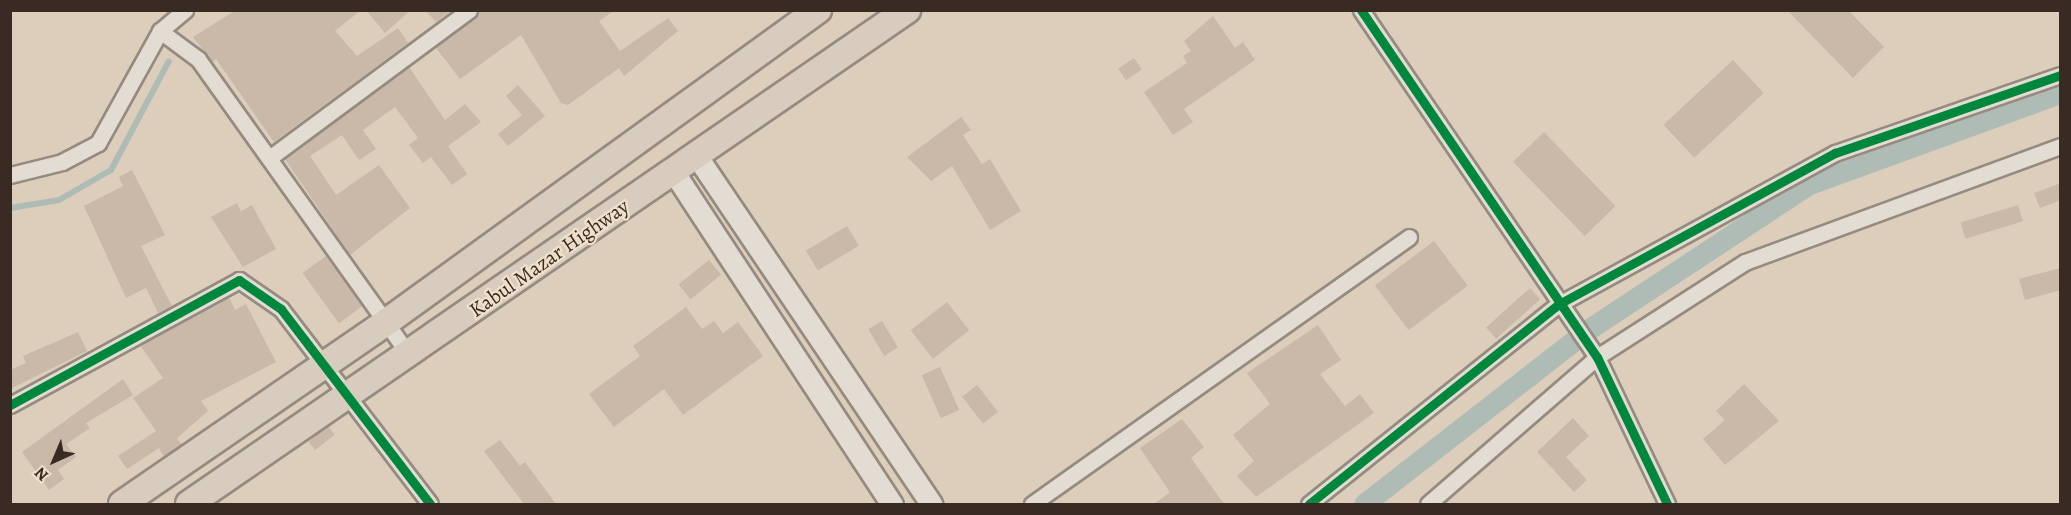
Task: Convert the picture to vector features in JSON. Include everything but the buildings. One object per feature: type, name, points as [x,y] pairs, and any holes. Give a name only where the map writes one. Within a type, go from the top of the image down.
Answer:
[{"type":"highway","name":"Kabul Mazar Highway","points":[[122,504],[388,321],[818,10]]},
{"type":"highway","name":"Kabul Mazar Highway","points":[[189,504],[347,399],[907,10]]},
{"type":"main road","points":[[696,155],[931,504]]},
{"type":"main road","points":[[673,171],[892,504]]},
{"type":"street","points":[[10,175],[62,162],[98,143],[160,31],[185,10]]},
{"type":"street","points":[[272,156],[469,10]]},
{"type":"street","points":[[1361,10],[1594,353],[1667,504]]},
{"type":"street","points":[[160,31],[198,59],[272,156],[388,321],[409,355]]},
{"type":"street","points":[[1309,504],[1559,304],[1835,153],[2061,75]]},
{"type":"street","points":[[1428,504],[1594,353],[1745,262],[2061,146]]},
{"type":"street","points":[[1032,504],[1409,237]]},
{"type":"street","points":[[10,405],[239,280],[281,309],[326,362],[347,399],[430,504]]},
{"type":"waterway","points":[[10,208],[59,200],[111,170],[169,61]]},
{"type":"waterway","points":[[1364,504],[1589,329],[1807,185],[2060,93]]},
{"type":"cycle path","points":[[1361,10],[1597,357],[1667,504]]},
{"type":"cycle path","points":[[1309,504],[1559,304],[1835,153],[2060,75]]},
{"type":"cycle path","points":[[10,405],[239,280],[281,309],[430,504]]}]
